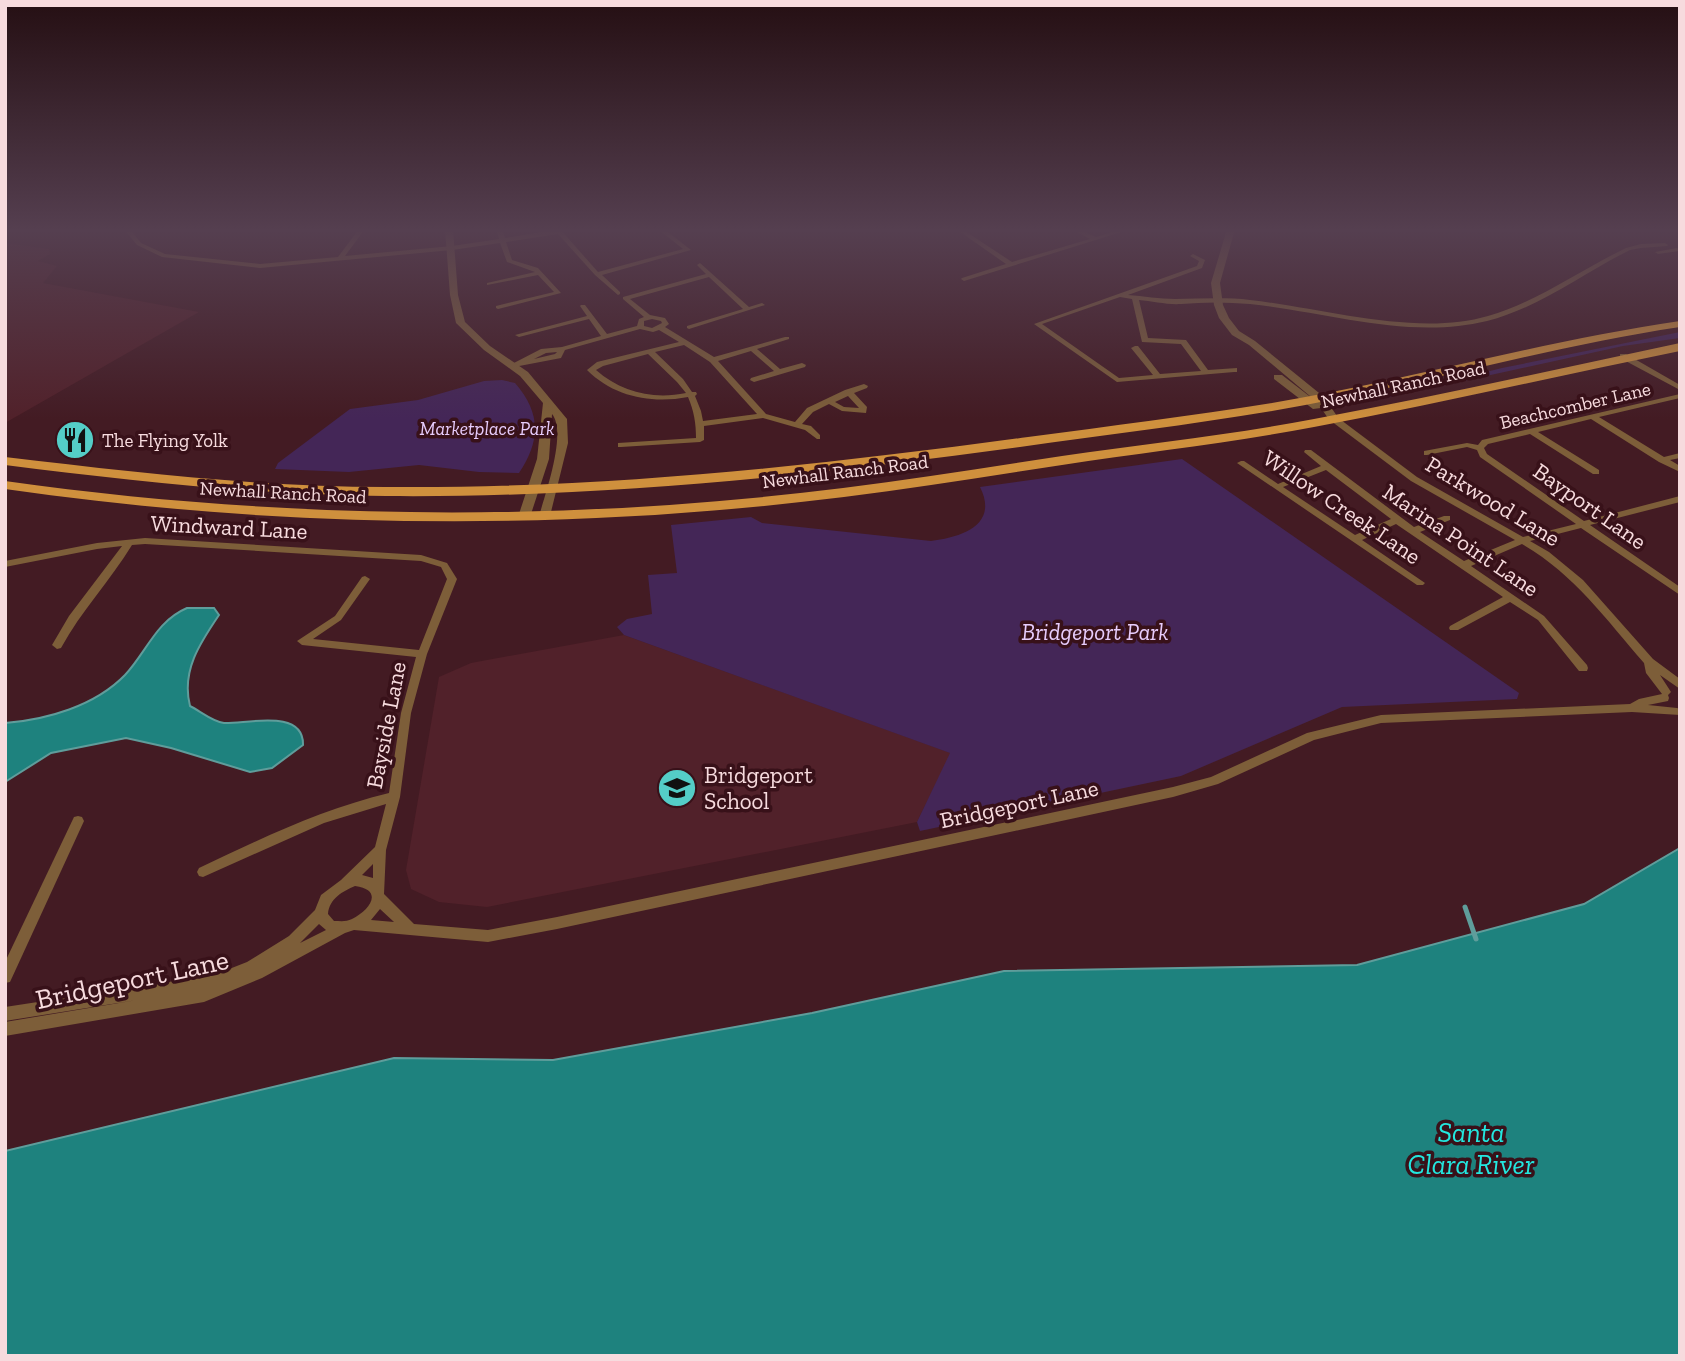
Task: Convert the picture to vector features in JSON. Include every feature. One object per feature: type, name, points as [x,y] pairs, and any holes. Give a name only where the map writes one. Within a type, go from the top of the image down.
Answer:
[{"type":"main road","name":"Newhall Ranch Road","points":[[5,461],[159,480],[296,489],[533,490],[734,478],[887,461],[1314,400],[1597,337],[1680,324]]},
{"type":"main road","name":"Newhall Ranch Road","points":[[5,485],[134,503],[253,513],[357,516],[526,514],[736,503],[842,493],[1334,419],[1680,346]]},
{"type":"street","points":[[454,293],[461,323],[487,348],[514,365],[559,411],[563,425],[563,443],[546,513]]},
{"type":"street","points":[[498,307],[558,293]]},
{"type":"street","points":[[646,293],[625,298],[648,317],[666,320],[661,328]]},
{"type":"street","points":[[730,293],[747,309]]},
{"type":"street","points":[[1130,293],[1037,324],[1117,380],[1234,370]]},
{"type":"street","points":[[1216,293],[1216,303],[1240,338],[1240,346],[1314,400],[1334,419]]},
{"type":"street","points":[[1121,296],[1272,307],[1396,324],[1467,323],[1508,312],[1546,293]]},
{"type":"street","points":[[1135,298],[1145,340],[1183,342],[1206,372]]},
{"type":"street","points":[[689,327],[762,305]]},
{"type":"street","points":[[583,306],[604,335]]},
{"type":"street","points":[[519,335],[590,317]]},
{"type":"street","points":[[640,327],[639,322],[648,317]]},
{"type":"street","points":[[514,365],[536,363],[558,356],[562,349],[604,335],[640,327],[649,330],[661,328],[713,360],[762,416]]},
{"type":"street","points":[[713,360],[787,338]]},
{"type":"street","points":[[683,343],[600,364],[591,369],[599,378],[648,399],[693,394]]},
{"type":"street","points":[[752,348],[779,372]]},
{"type":"street","points":[[1135,348],[1158,376]]},
{"type":"street","points":[[621,445],[700,440],[701,424],[693,394],[650,352]]},
{"type":"street","points":[[1623,356],[1680,388]]},
{"type":"street","points":[[754,380],[802,365]]},
{"type":"street","points":[[797,424],[810,410],[864,386]]},
{"type":"street","points":[[829,401],[842,409],[863,411],[859,401],[848,392]]},
{"type":"street","name":"Beachcomber Lane","points":[[1427,453],[1467,445],[1480,448],[1485,442],[1680,396]]},
{"type":"street","points":[[526,514],[543,459],[548,402]]},
{"type":"street","points":[[701,424],[762,416],[808,428],[817,437]]},
{"type":"street","points":[[1593,417],[1679,470],[1675,474],[1680,480]]},
{"type":"street","name":"Parkwood Lane","points":[[1334,419],[1414,479],[1524,540],[1580,582],[1649,662],[1680,687]]},
{"type":"street","points":[[1533,432],[1596,472]]},
{"type":"street","name":"Bayport Lane","points":[[1480,448],[1483,455],[1680,592]]},
{"type":"street","name":"Marina Point Lane","points":[[1308,452],[1396,520],[1541,618],[1583,668]]},
{"type":"street","points":[[1662,460],[1680,455]]},
{"type":"street","name":"Willow Creek Lane","points":[[1241,463],[1420,583]]},
{"type":"street","points":[[1277,487],[1325,467]]},
{"type":"street","points":[[1464,565],[1524,540],[1680,499]]},
{"type":"street","points":[[1413,531],[1447,518]]},
{"type":"street","points":[[1355,538],[1396,520]]},
{"type":"street","name":"Windward Lane","points":[[5,564],[129,542],[163,541],[421,558],[436,561],[449,570]]},
{"type":"street","points":[[57,645],[72,618],[111,574],[129,542]]},
{"type":"street","name":"Bayside Lane","points":[[379,895],[380,850],[394,797],[406,713],[422,654],[449,590],[452,579],[449,570]]},
{"type":"street","points":[[365,579],[338,618],[302,641],[422,654]]},
{"type":"street","points":[[1454,628],[1511,597]]},
{"type":"street","name":"Parkwood Lane","points":[[1649,662],[1650,670],[1678,713]]},
{"type":"street","name":"Bridgeport Lane","points":[[1632,708],[1680,687]]},
{"type":"street","name":"Bridgeport Lane","points":[[356,925],[488,936],[1084,812],[1214,780],[1300,741],[1357,723],[1381,719],[1632,708],[1678,713]]},
{"type":"street","points":[[202,872],[316,818],[350,806],[394,797]]},
{"type":"street","points":[[5,978],[78,821]]},
{"type":"street","points":[[379,895],[371,914],[356,925],[340,929],[327,924],[321,913],[331,892],[346,882],[380,850]]},
{"type":"street","points":[[346,882],[370,881],[379,895],[410,928]]},
{"type":"street","name":"Bridgeport Lane","points":[[5,1014],[214,981],[251,967],[294,940],[321,913]]},
{"type":"street","name":"Bridgeport Lane","points":[[5,1029],[178,1001],[235,986],[340,929]]},
{"type":"shaded area","points":[[5,293],[94,293],[199,312],[5,423]]},
{"type":"shaded area","name":"Bridgeport School","points":[[624,635],[951,753],[917,822],[487,907],[439,902],[411,889],[406,870],[439,677],[471,663]]},
{"type":"green space","points":[[1680,332],[1680,338],[1623,346],[1358,404],[1502,368]]},
{"type":"green space","name":"Marketplace Park","points":[[502,380],[515,383],[530,405],[533,416],[534,438],[519,473],[479,472],[419,465],[349,472],[275,469],[278,463],[350,409],[418,400],[484,381]]},
{"type":"green space","name":"Bridgeport Park","points":[[1182,459],[1519,693],[1517,699],[1342,707],[1181,776],[920,831],[917,822],[950,753],[624,635],[617,627],[627,619],[652,614],[648,575],[677,573],[671,525],[751,517],[762,523],[931,541],[965,532],[981,520],[985,511],[985,500],[980,487]]},
{"type":"water","points":[[187,608],[214,608],[219,615],[199,647],[190,669],[190,706],[224,723],[272,720],[284,722],[301,733],[303,745],[272,768],[250,772],[171,748],[126,738],[51,753],[5,782],[5,723],[53,715],[99,695],[125,675],[167,621]]},
{"type":"water","name":"Santa Clara River","points":[[1680,848],[1680,1356],[5,1356],[5,1151],[394,1058],[553,1060],[812,1013],[1004,971],[1357,965],[1584,904]]},
{"type":"waterway","points":[[1465,907],[1476,939]]},
{"type":"place","name":"The Flying Yolk","points":[[75,440]]},
{"type":"place","name":"Bridgeport School","points":[[677,788]]}]
